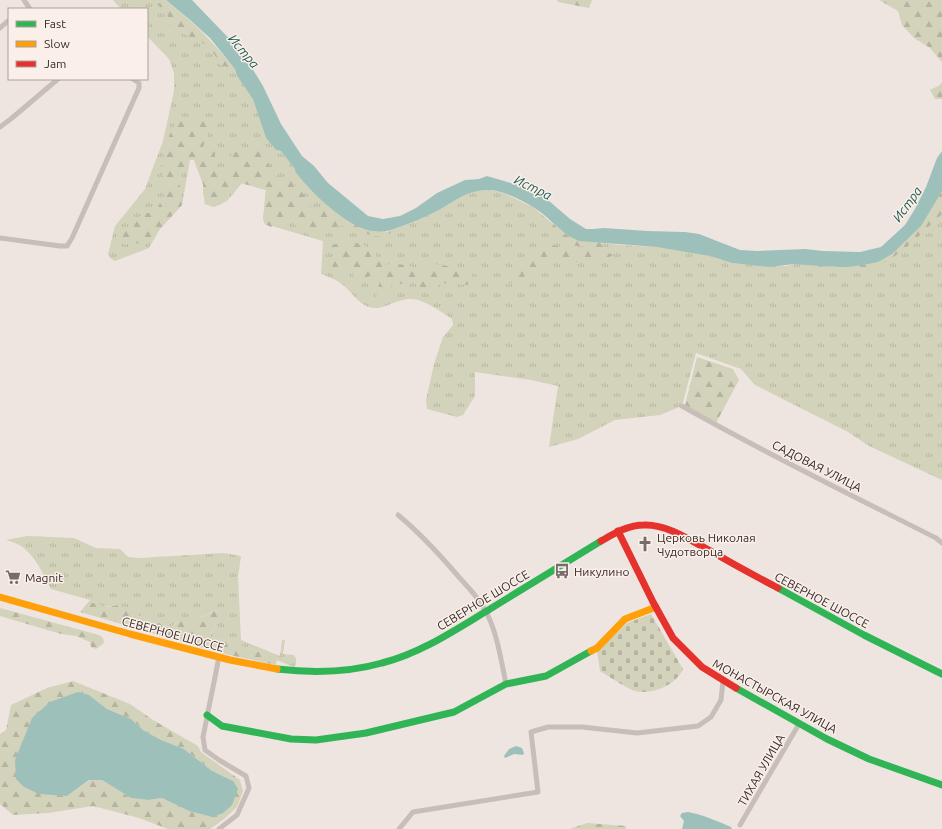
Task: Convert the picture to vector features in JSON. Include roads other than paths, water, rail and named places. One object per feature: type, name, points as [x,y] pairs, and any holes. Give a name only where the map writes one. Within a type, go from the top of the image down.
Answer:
[{"type":"main road","name":"СЕВЕРНОЕ ШОССЕ","points":[[0,597],[219,658],[270,669],[300,672],[339,671],[371,667],[416,652],[439,640],[618,531],[632,525],[651,524],[674,533],[864,635],[942,674]]},
{"type":"main road","name":"МОНАСТЫРСКАЯ УЛИЦА","points":[[618,531],[673,638],[702,668],[722,681],[799,724],[869,759],[942,785]]},
{"type":"main road","points":[[208,715],[222,726],[235,730],[291,739],[316,740],[366,733],[454,712],[506,684],[546,676],[597,648],[626,619],[656,607]]},
{"type":"street","points":[[24,0],[30,8]]},
{"type":"street","points":[[0,28],[8,21]]},
{"type":"street","points":[[0,127],[57,80]]},
{"type":"street","points":[[0,238],[67,246],[72,238],[139,88],[139,83],[134,80]]},
{"type":"street","name":"САДОВАЯ УЛИЦА","points":[[682,406],[715,425],[936,538],[942,543]]},
{"type":"street","points":[[398,515],[410,524],[441,556],[476,596],[486,610],[498,643],[506,684]]},
{"type":"street","points":[[219,658],[203,737],[205,750],[218,760],[246,776],[249,788],[237,815],[219,829]]},
{"type":"street","points":[[399,829],[413,812],[538,792],[531,732],[548,727],[582,727],[637,733],[698,726],[711,717],[721,700],[722,681]]},
{"type":"street","name":"ТИХАЯ УЛИЦА","points":[[740,826],[799,724]]},
{"type":"water","points":[[166,0],[192,0],[243,53],[263,86],[281,124],[302,156],[314,166],[328,183],[368,216],[383,219],[400,216],[416,208],[437,193],[465,180],[479,179],[487,176],[535,190],[570,219],[586,229],[604,228],[685,232],[699,234],[740,250],[757,251],[805,249],[860,252],[881,247],[905,225],[926,187],[937,158],[942,151],[942,191],[921,226],[892,254],[878,262],[848,267],[794,264],[769,267],[732,263],[710,256],[657,247],[579,241],[564,232],[543,214],[524,202],[502,192],[488,190],[475,191],[457,199],[434,213],[388,231],[367,230],[335,212],[308,187],[281,151],[276,150],[266,138],[253,99],[237,76],[235,69],[210,38]]},
{"type":"water","points":[[78,692],[89,695],[107,709],[131,719],[143,730],[161,740],[184,749],[212,771],[233,781],[238,789],[232,805],[223,813],[213,817],[189,811],[162,798],[148,800],[131,798],[102,780],[89,780],[67,796],[39,794],[24,787],[16,779],[15,760],[32,718],[50,702]]},
{"type":"water","points":[[516,746],[522,748],[524,753],[523,755],[514,754],[505,758],[504,756],[509,749]]},
{"type":"water","points":[[688,812],[710,818],[731,827],[732,829],[682,829],[684,821],[680,816],[682,813]]},
{"type":"place","name":"Церковь Николая Чудотворца","points":[[645,544]]},
{"type":"place","name":"Никулино","points":[[562,571]]},
{"type":"place","name":"Magnit","points":[[13,577]]},
{"type":"water label","name":"Истра","points":[[244,51]]},
{"type":"water label","name":"Истра","points":[[533,187]]},
{"type":"water label","name":"Истра","points":[[907,204]]}]
